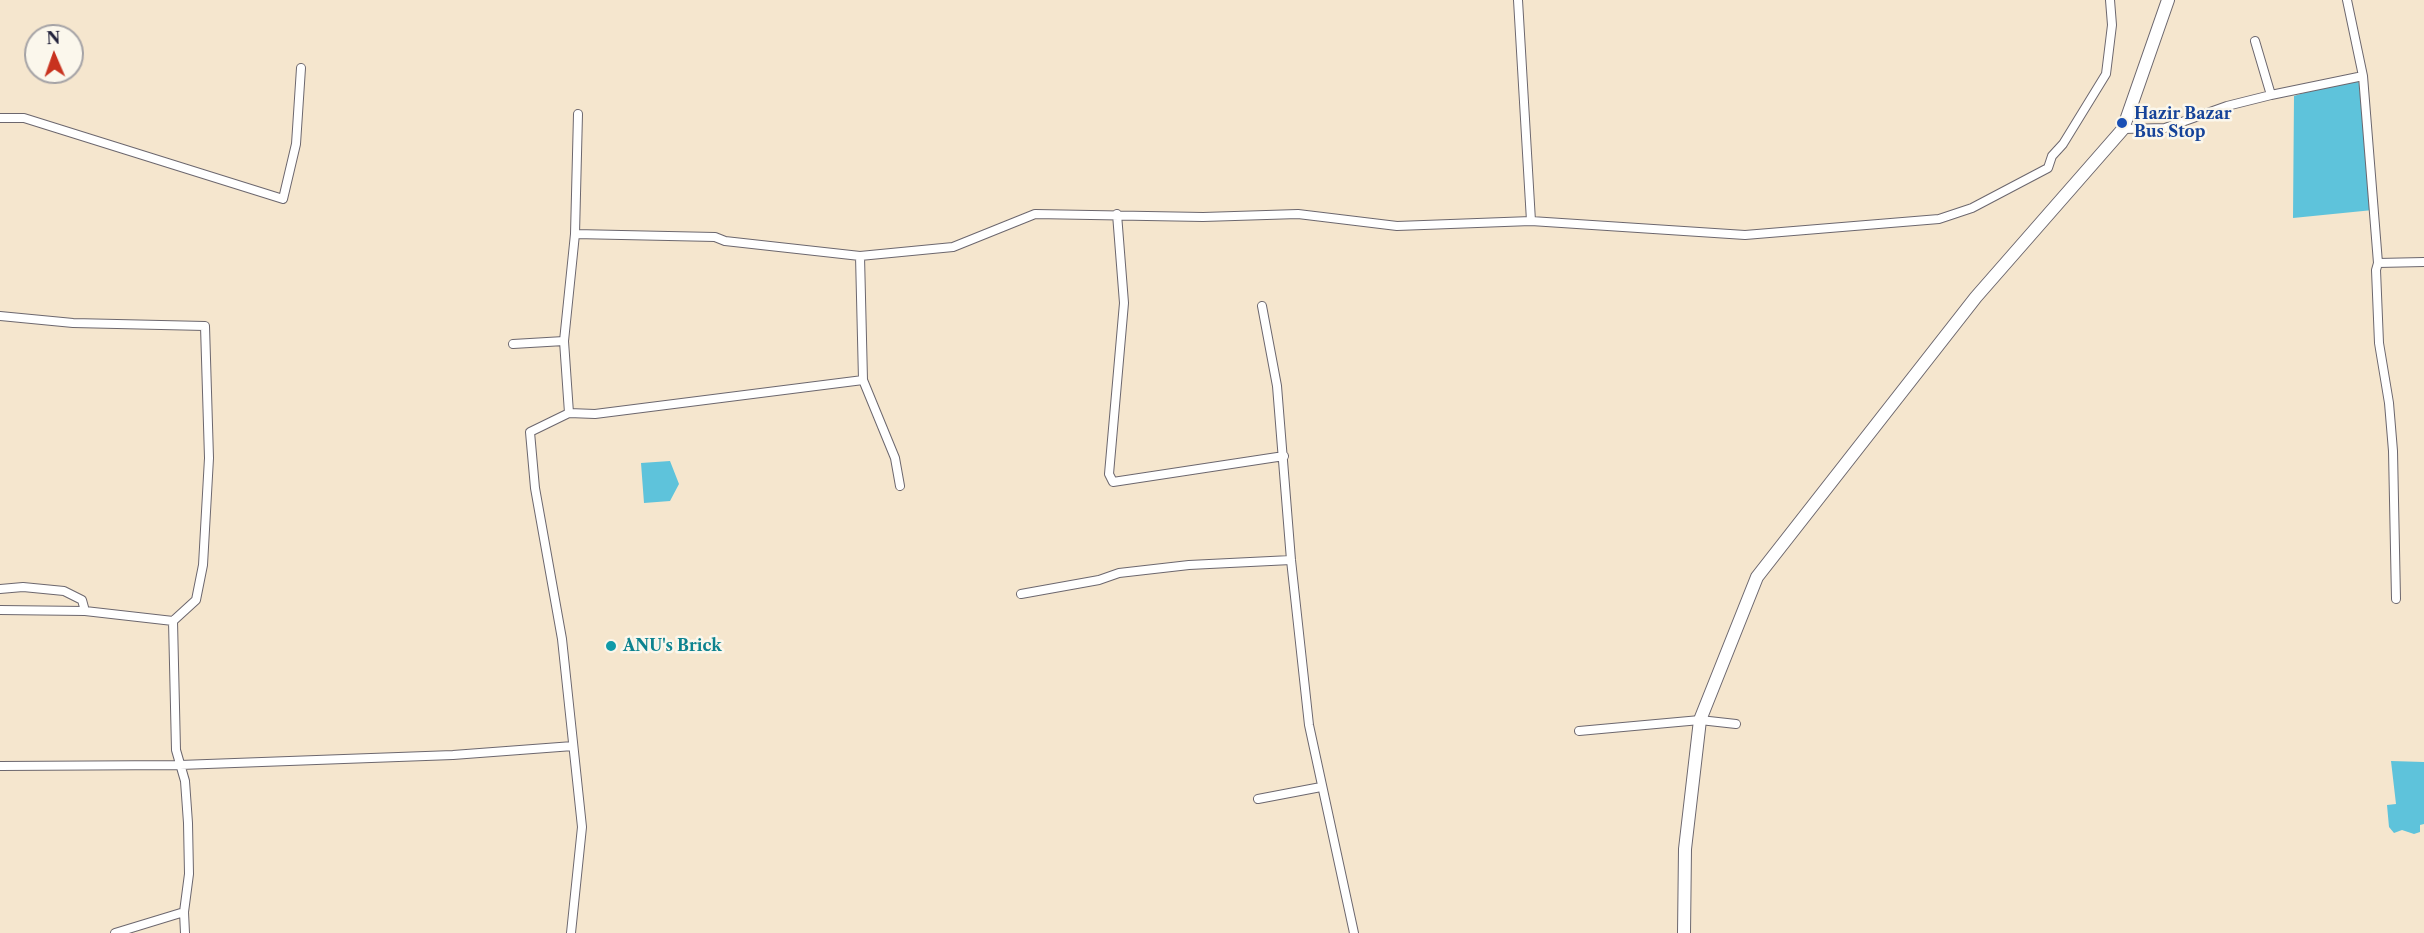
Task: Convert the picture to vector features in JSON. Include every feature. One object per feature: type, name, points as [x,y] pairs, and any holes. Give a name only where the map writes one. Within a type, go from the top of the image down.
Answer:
[{"type":"main road","points":[[1684,933],[1685,849],[1700,720],[1757,577],[1976,297],[2123,129],[2168,0]]},
{"type":"street","points":[[1518,0],[1531,221]]},
{"type":"street","points":[[575,234],[715,237],[724,241],[860,256],[953,247],[1035,213],[1203,217],[1298,214],[1397,226],[1531,221],[1746,235],[1939,219],[1972,208],[2048,168],[2052,156],[2063,144],[2106,74],[2112,25],[2110,0]]},
{"type":"street","points":[[2347,0],[2364,76],[2378,263],[2376,270],[2379,343],[2389,403],[2393,451],[2396,599]]},
{"type":"street","points":[[2255,40],[2271,95]]},
{"type":"street","points":[[0,118],[24,118],[283,199],[297,144],[301,68]]},
{"type":"street","points":[[2123,129],[2165,128],[2227,106],[2364,76]]},
{"type":"street","points":[[569,413],[564,341],[575,234],[574,182],[578,114]]},
{"type":"street","points":[[1117,214],[1124,303],[1109,474],[1113,482],[1284,456]]},
{"type":"street","points":[[860,256],[863,380],[895,458],[900,486]]},
{"type":"street","points":[[2378,263],[2424,262]]},
{"type":"street","points":[[1262,306],[1277,386],[1291,560],[1309,725],[1354,933]]},
{"type":"street","points":[[0,316],[73,323],[205,326],[209,458],[203,565],[196,600],[173,621],[84,611],[0,609]]},
{"type":"street","points":[[513,344],[564,341]]},
{"type":"street","points":[[571,933],[582,827],[562,639],[535,488],[530,432],[569,413],[595,414],[863,380]]},
{"type":"street","points":[[1021,594],[1099,580],[1119,573],[1189,565],[1291,560]]},
{"type":"street","points":[[0,589],[23,587],[64,591],[82,600],[84,611]]},
{"type":"street","points":[[173,621],[176,750],[185,781],[188,823],[189,874],[184,912],[185,933]]},
{"type":"street","points":[[1579,731],[1700,720],[1736,724]]},
{"type":"street","points":[[0,766],[180,765],[453,755],[573,746]]},
{"type":"street","points":[[1258,799],[1321,787]]},
{"type":"street","points":[[115,933],[184,912]]},
{"type":"water","points":[[2358,76],[2373,210],[2293,218],[2294,96]]},
{"type":"water","points":[[670,461],[679,484],[670,501],[644,503],[641,463]]},
{"type":"water","points":[[2391,761],[2424,762],[2424,824],[2420,825],[2420,832],[2414,834],[2402,830],[2394,833],[2389,827],[2387,805],[2396,804]]},
{"type":"place","name":"Hazir Bazar Bus Stop","points":[[2122,123]]},
{"type":"place","name":"ANU's Brick","points":[[611,646]]}]
